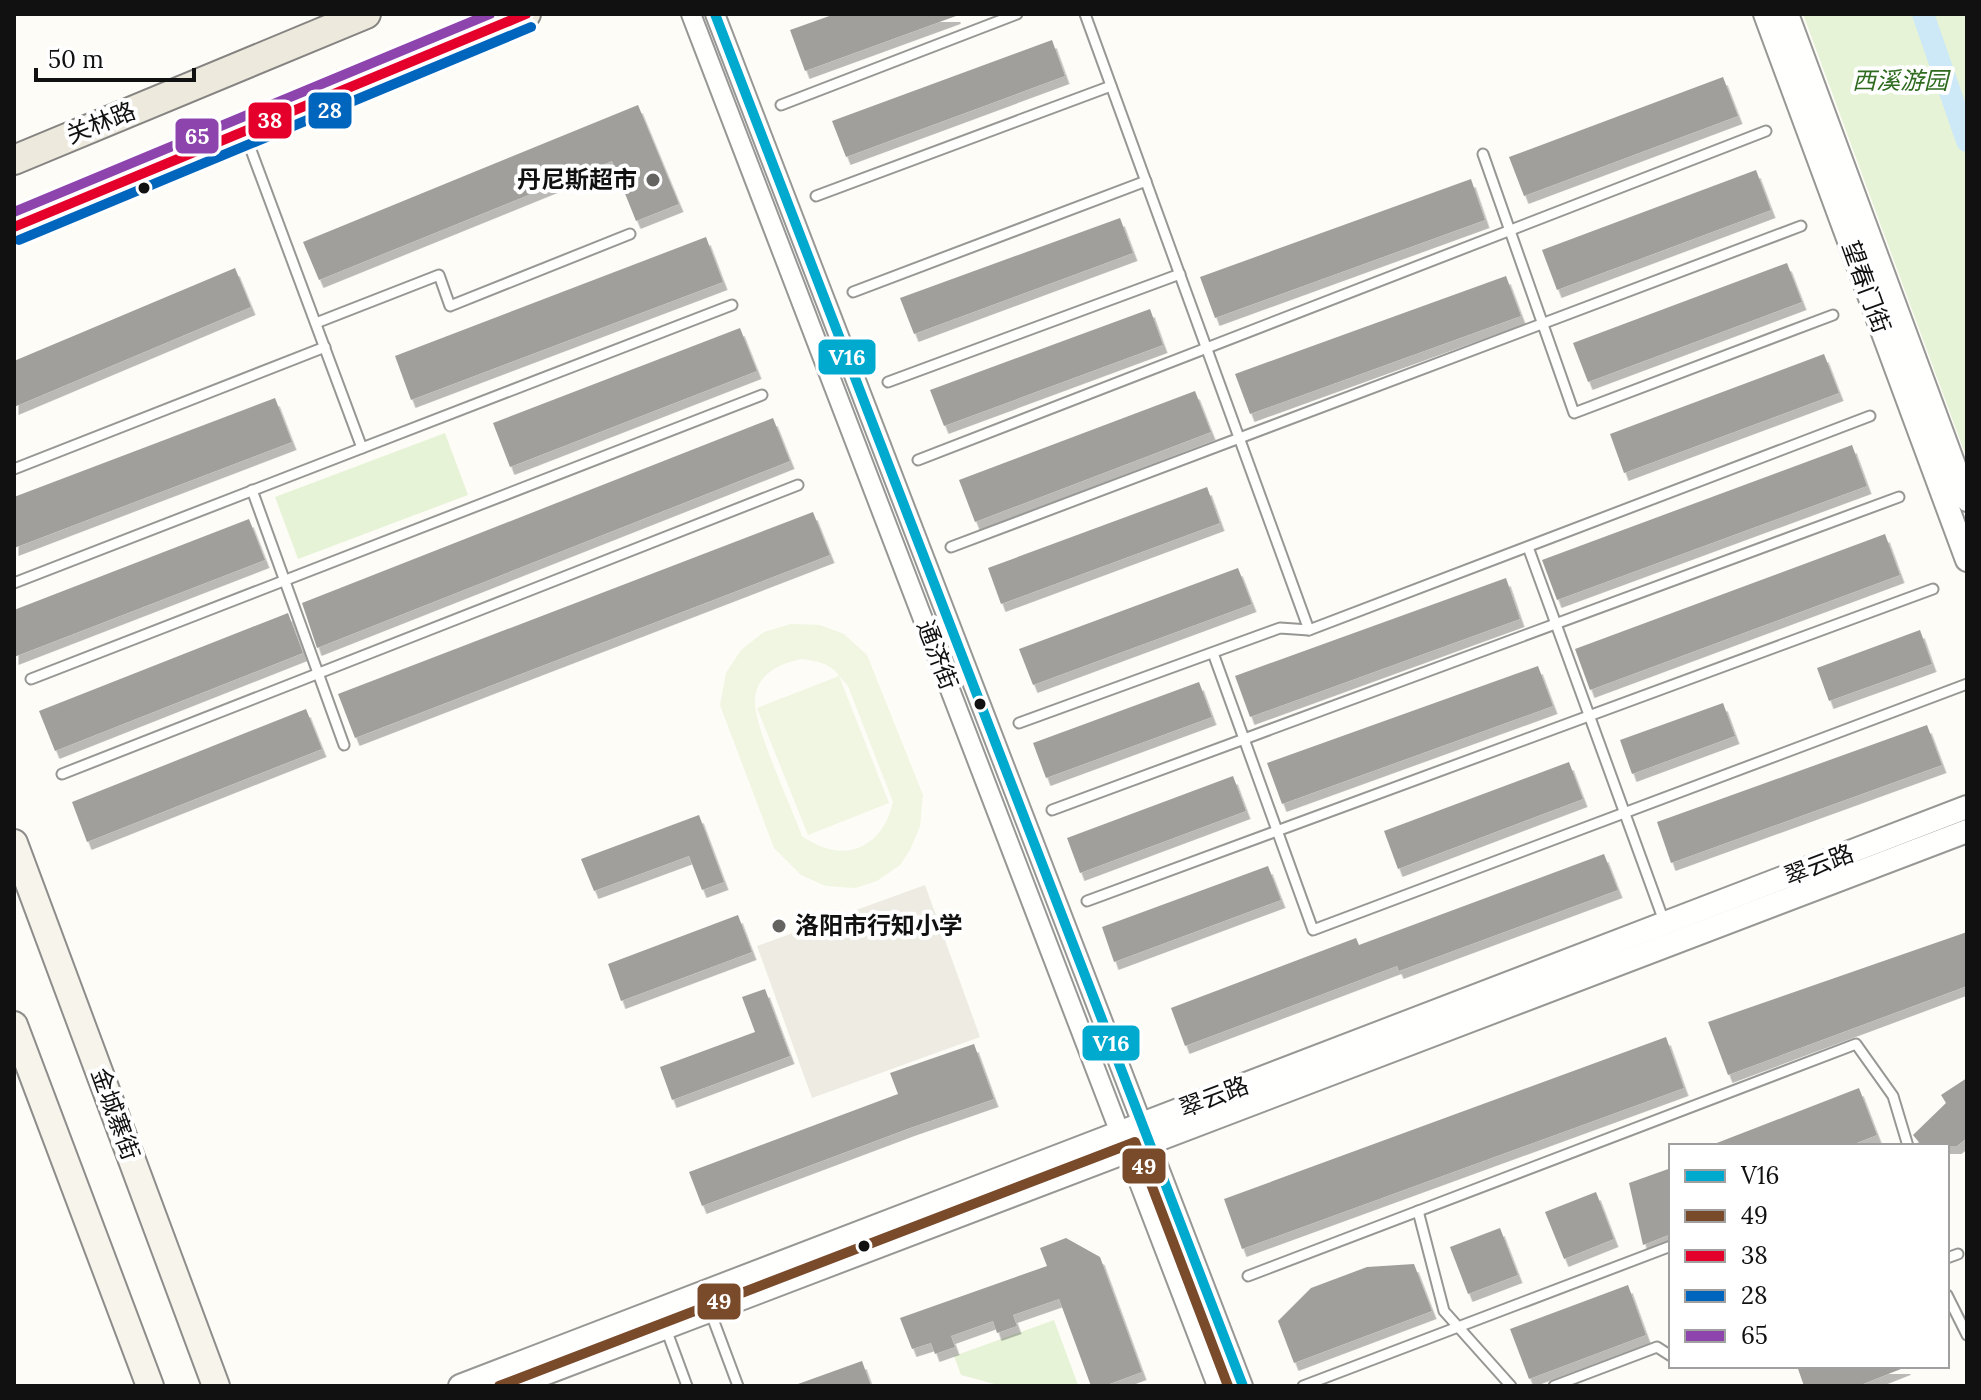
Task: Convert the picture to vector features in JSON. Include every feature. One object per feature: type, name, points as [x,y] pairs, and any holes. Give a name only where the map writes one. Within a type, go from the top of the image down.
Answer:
[{"type":"main road","name":"关林路","points":[[14,160],[366,14]]},
{"type":"main road","points":[[14,227],[526,14]]},
{"type":"main road","name":"金城寨街","points":[[14,843],[216,1386]]},
{"type":"main road","points":[[14,1025],[150,1386]]},
{"type":"street","name":"通济街","points":[[691,14],[1217,1386]]},
{"type":"street","name":"通济街","points":[[715,14],[1243,1386]]},
{"type":"street","name":"望春门街","points":[[1765,14],[1967,560]]},
{"type":"street","name":"望春门街","points":[[1787,14],[1967,500]]},
{"type":"street","name":"翠云路","points":[[512,1386],[710,1311],[1124,1143],[1669,933],[1967,807]]},
{"type":"street","name":"翠云路","points":[[1669,933],[1967,831]]},
{"type":"street","name":"翠云路","points":[[460,1386],[1124,1143]]},
{"type":"lane","points":[[781,105],[1017,14]]},
{"type":"lane","points":[[1085,14],[1309,630]]},
{"type":"lane","points":[[816,196],[1111,86]]},
{"type":"lane","points":[[244,131],[362,448]]},
{"type":"lane","points":[[918,460],[1766,131]]},
{"type":"lane","points":[[1483,154],[1574,413],[1833,315]]},
{"type":"lane","points":[[853,292],[1146,181]]},
{"type":"lane","points":[[951,547],[1801,226]]},
{"type":"lane","points":[[316,323],[439,275],[450,306],[630,234]]},
{"type":"lane","points":[[888,382],[1180,274]]},
{"type":"lane","points":[[14,583],[732,305]]},
{"type":"lane","points":[[14,469],[325,347]]},
{"type":"lane","points":[[31,679],[762,395]]},
{"type":"lane","points":[[1019,723],[1280,628],[1309,630],[1870,416]]},
{"type":"lane","points":[[62,774],[798,485]]},
{"type":"lane","points":[[252,490],[344,745]]},
{"type":"lane","points":[[1052,810],[1899,497]]},
{"type":"lane","points":[[1528,547],[1669,933]]},
{"type":"lane","points":[[1087,901],[1933,589]]},
{"type":"lane","points":[[1213,653],[1313,930],[1967,684]]},
{"type":"lane","points":[[1248,1276],[1856,1044],[1893,1096],[1907,1144]]},
{"type":"lane","points":[[1418,1211],[1444,1311],[1511,1386]]},
{"type":"lane","points":[[1303,1386],[1669,1247]]},
{"type":"lane","points":[[1949,1257],[1958,1254]]},
{"type":"lane","points":[[1949,1299],[1967,1335]]},
{"type":"lane","points":[[710,1311],[738,1386]]},
{"type":"lane","points":[[665,1327],[687,1386]]},
{"type":"lane","points":[[1554,1386],[1657,1347],[1669,1355]]},
{"type":"green space","name":"西溪游园","points":[[1803,14],[1967,14],[1967,459]]},
{"type":"green space","points":[[445,433],[468,495],[298,559],[275,497]]},
{"type":"green space","points":[[791,624],[820,625],[844,634],[867,655],[923,795],[920,826],[910,850],[900,865],[877,881],[855,888],[826,886],[801,875],[774,848],[720,705],[726,673],[741,650],[764,632]],"holes":[[[802,659],[827,665],[848,686],[893,802],[880,832],[858,848],[845,851],[817,845],[802,836],[766,747],[755,700],[760,683],[771,671]]]},
{"type":"green space","points":[[839,676],[889,803],[808,835],[757,708]]},
{"type":"green space","points":[[1054,1320],[1078,1385],[1002,1386],[961,1375],[954,1356]]},
{"type":"shaded area","points":[[925,885],[980,1037],[812,1098],[757,946]]},
{"type":"building","points":[[835,14],[956,16],[805,71],[790,30]]},
{"type":"building","points":[[1052,40],[1065,76],[846,157],[832,121]]},
{"type":"building","points":[[1723,77],[1738,116],[1524,196],[1509,157]]},
{"type":"building","points":[[638,105],[679,204],[636,221],[612,161],[319,280],[303,242]]},
{"type":"building","points":[[1756,170],[1771,210],[1557,290],[1542,250]]},
{"type":"building","points":[[1471,179],[1485,220],[1215,318],[1200,277]]},
{"type":"building","points":[[1120,218],[1133,253],[914,334],[900,298]]},
{"type":"building","points":[[706,237],[723,282],[411,400],[395,356]]},
{"type":"building","points":[[1787,263],[1802,302],[1588,382],[1573,343]]},
{"type":"building","points":[[235,268],[251,307],[14,407],[14,361]]},
{"type":"building","points":[[1506,276],[1521,316],[1250,414],[1235,374]]},
{"type":"building","points":[[1150,309],[1163,345],[944,426],[930,390]]},
{"type":"building","points":[[740,328],[757,371],[510,467],[493,423]]},
{"type":"building","points":[[1824,354],[1839,393],[1624,473],[1610,434]]},
{"type":"building","points":[[1195,391],[1211,432],[975,522],[959,480]]},
{"type":"building","points":[[275,398],[292,442],[14,548],[14,497]]},
{"type":"building","points":[[773,418],[790,461],[317,648],[302,603]]},
{"type":"building","points":[[1852,445],[1867,486],[1557,600],[1542,560]]},
{"type":"building","points":[[1207,487],[1220,523],[1001,604],[988,568]]},
{"type":"building","points":[[813,512],[830,555],[355,738],[338,694]]},
{"type":"building","points":[[249,519],[265,560],[14,657],[14,610]]},
{"type":"building","points":[[1885,534],[1900,575],[1590,690],[1575,649]]},
{"type":"building","points":[[1238,568],[1252,604],[1033,685],[1019,649]]},
{"type":"building","points":[[1506,578],[1520,619],[1250,717],[1235,676]]},
{"type":"building","points":[[288,613],[303,653],[55,751],[39,711]]},
{"type":"building","points":[[1920,630],[1932,664],[1829,701],[1817,668]]},
{"type":"building","points":[[1538,666],[1553,706],[1282,804],[1267,763]]},
{"type":"building","points":[[1199,682],[1212,717],[1046,778],[1033,743]]},
{"type":"building","points":[[1723,703],[1735,736],[1632,774],[1620,740]]},
{"type":"building","points":[[306,709],[322,749],[87,842],[72,802]]},
{"type":"building","points":[[1927,725],[1942,765],[1671,863],[1657,822]]},
{"type":"building","points":[[1569,762],[1583,799],[1398,869],[1384,831]]},
{"type":"building","points":[[1233,776],[1246,811],[1080,873],[1067,838]]},
{"type":"building","points":[[699,815],[724,882],[702,890],[689,856],[594,891],[581,859]]},
{"type":"building","points":[[1604,854],[1618,890],[1399,971],[1397,966],[1185,1046],[1171,1008],[1356,938],[1359,945]]},
{"type":"building","points":[[1268,866],[1281,900],[1114,962],[1102,927]]},
{"type":"building","points":[[738,915],[752,952],[621,1001],[608,964]]},
{"type":"building","points":[[1967,932],[1967,986],[1728,1075],[1708,1022]]},
{"type":"building","points":[[765,989],[790,1056],[672,1100],[660,1067],[755,1032],[742,997]]},
{"type":"building","points":[[1666,1037],[1684,1088],[1242,1249],[1224,1199]]},
{"type":"building","points":[[974,1044],[994,1099],[702,1206],[689,1172],[898,1094],[890,1073]]},
{"type":"building","points":[[1967,1078],[1967,1138],[1957,1146],[1920,1144],[1913,1135],[1946,1103],[1941,1095]]},
{"type":"building","points":[[1859,1088],[1877,1135],[1854,1144],[1714,1144]]},
{"type":"building","points":[[1669,1169],[1669,1235],[1643,1245],[1629,1183]]},
{"type":"building","points":[[1596,1192],[1614,1239],[1564,1259],[1545,1212]]},
{"type":"building","points":[[1500,1228],[1518,1275],[1468,1294],[1450,1247]]},
{"type":"building","points":[[1066,1238],[1100,1257],[1142,1372],[1104,1386],[1091,1386],[1059,1299],[1013,1315],[1017,1326],[997,1333],[993,1321],[951,1336],[955,1347],[935,1354],[931,1343],[912,1349],[900,1318],[1047,1266],[1040,1248]]},
{"type":"building","points":[[1414,1264],[1432,1311],[1294,1363],[1278,1321],[1311,1288],[1367,1267]]},
{"type":"building","points":[[1628,1285],[1646,1335],[1529,1379],[1510,1329]]},
{"type":"building","points":[[862,1361],[871,1386],[798,1386],[798,1384]]},
{"type":"building","points":[[1798,1368],[1903,1368],[1858,1386],[1804,1386]]},
{"type":"waterway","points":[[1923,14],[1967,141]]},
{"type":"transit line","name":"65","points":[[14,212],[490,14]]},
{"type":"transit line","name":"38","points":[[14,227],[526,14]]},
{"type":"transit line","name":"V16","points":[[715,14],[1243,1386]]},
{"type":"transit line","name":"28","points":[[19,240],[531,27]]},
{"type":"transit line","name":"49","points":[[499,1386],[1135,1142],[1228,1386]]},
{"type":"place","name":"丹尼斯超市","points":[[653,180]]},
{"type":"place","name":"洛阳市行知小学","points":[[779,926]]}]
